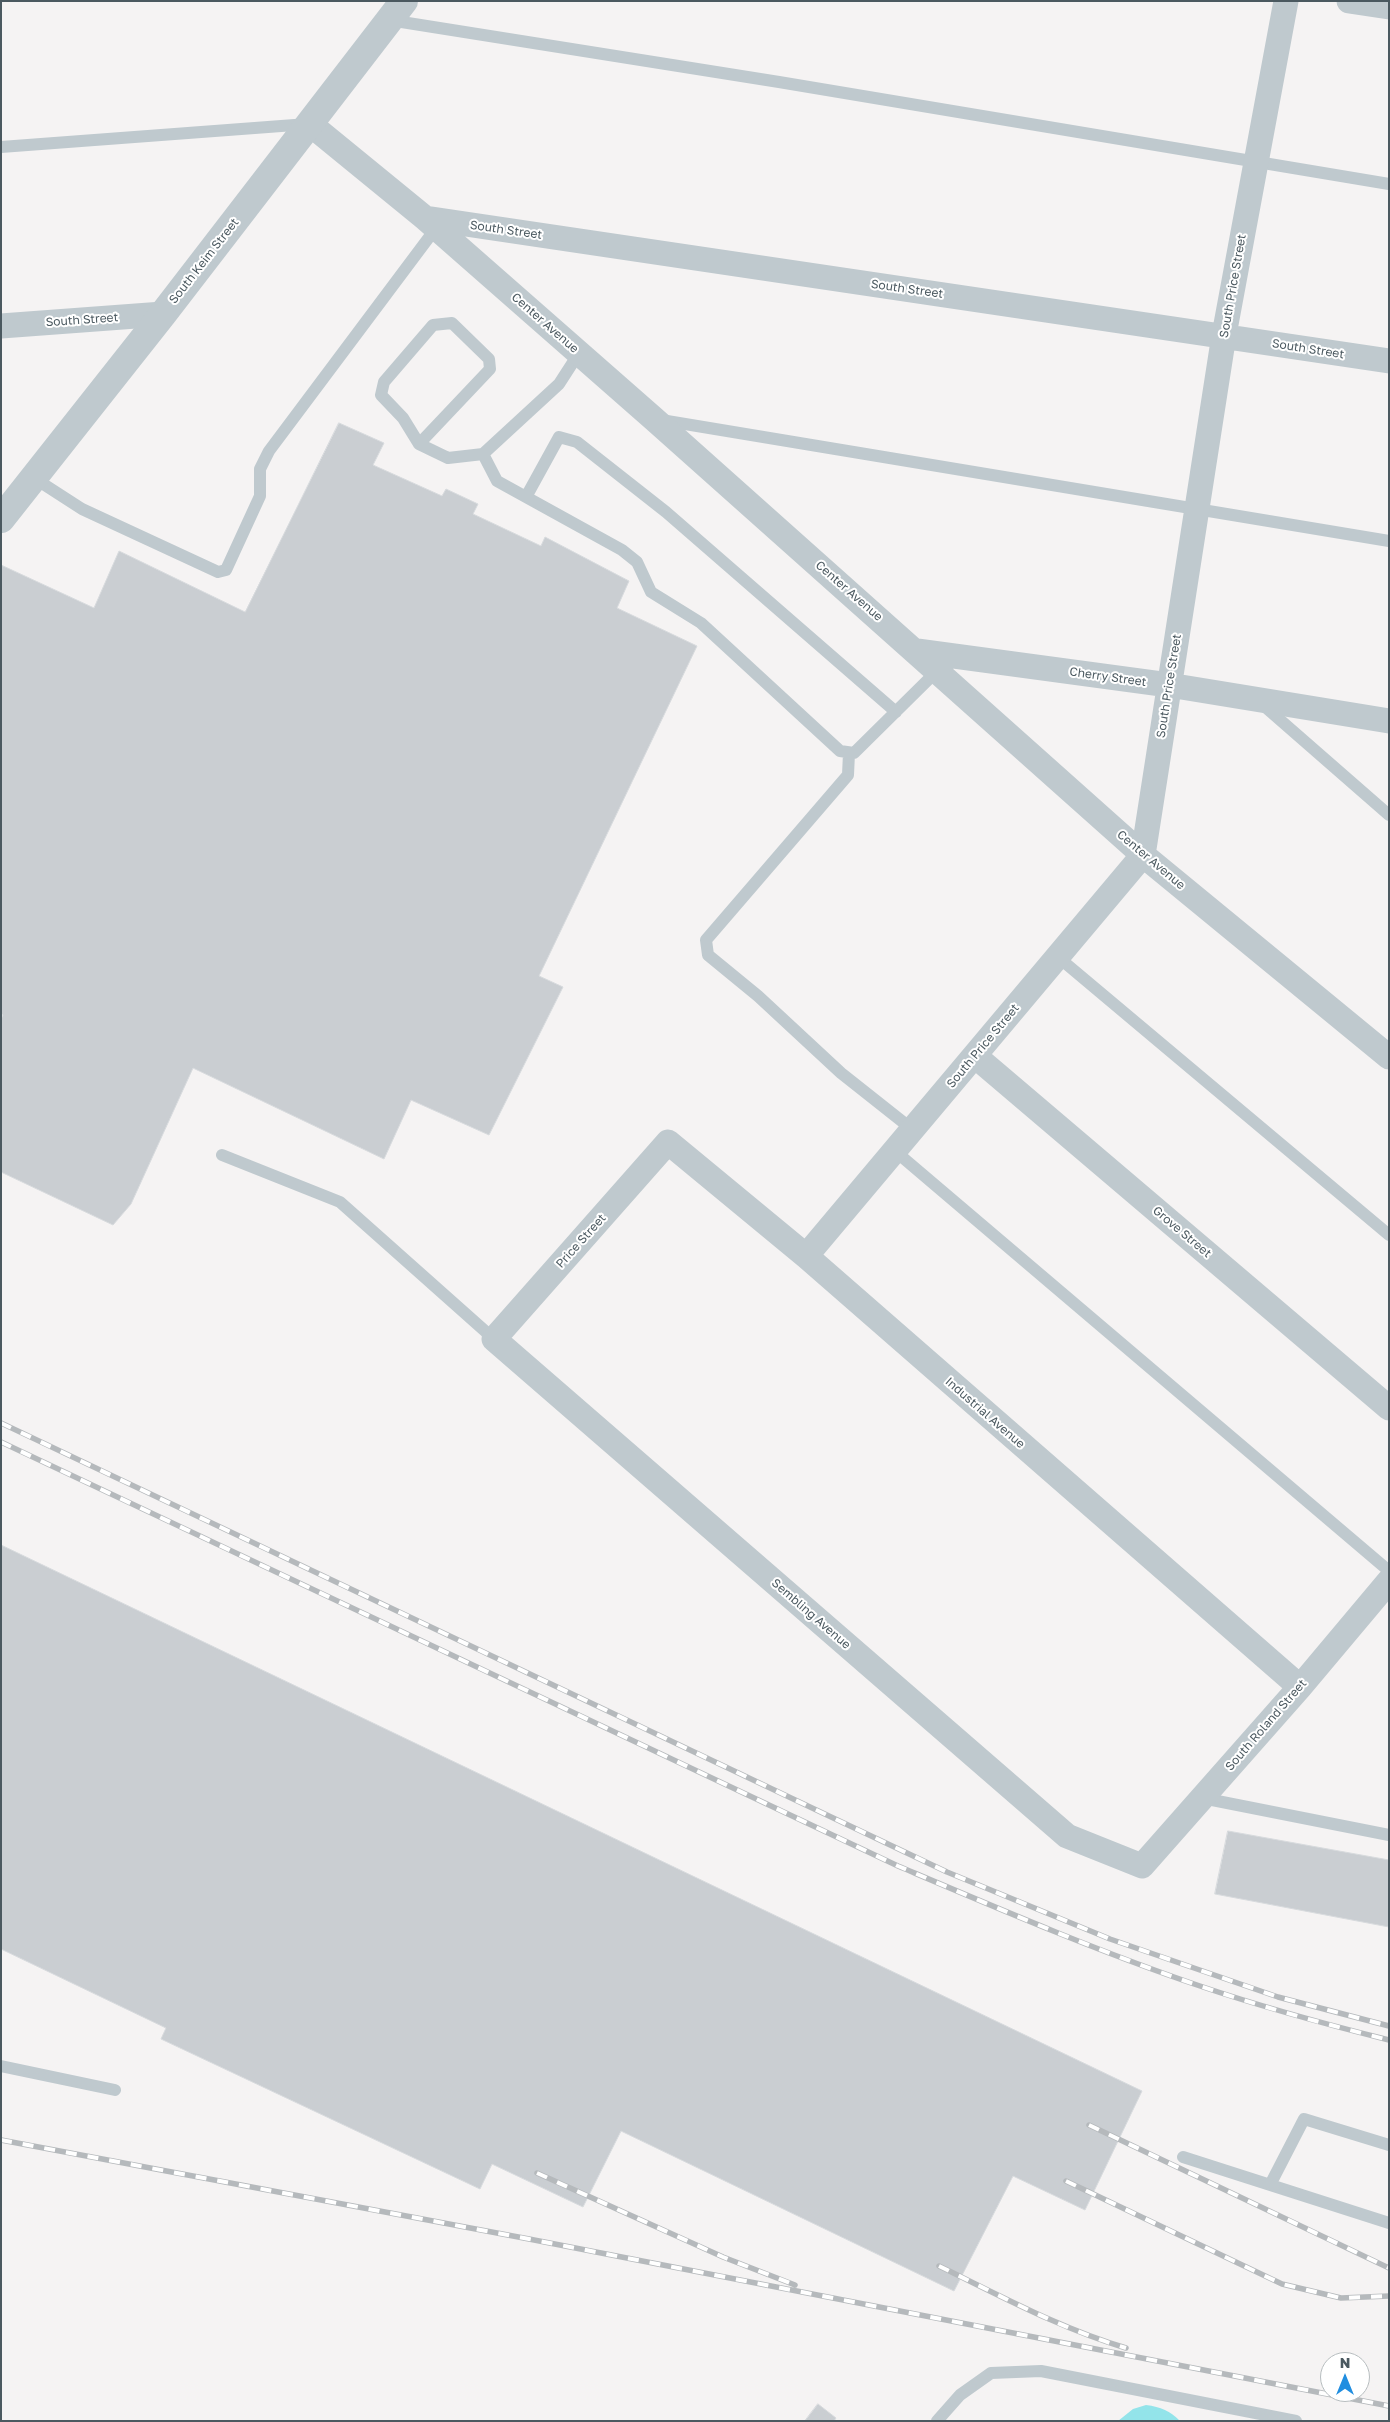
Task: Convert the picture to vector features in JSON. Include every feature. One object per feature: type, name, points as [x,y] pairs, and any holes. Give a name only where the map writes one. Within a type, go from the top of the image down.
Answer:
[{"type":"street","name":"South Price Street","points":[[806,1256],[1143,855],[1224,335],[1286,1]]},
{"type":"street","points":[[1349,1],[1389,7]]},
{"type":"street","name":"South Keim Street","points":[[1,519],[163,314],[397,11]]},
{"type":"street","name":"Center Avenue","points":[[310,124],[431,223],[917,651],[944,663],[1143,855],[1389,1057]]},
{"type":"street","name":"South Street","points":[[431,223],[1224,335],[1389,362]]},
{"type":"street","name":"South Street","points":[[1,326],[163,314]]},
{"type":"street","name":"Cherry Street","points":[[944,663],[1170,685],[1389,721]]},
{"type":"street","name":"Grove Street","points":[[975,1056],[1389,1408]]},
{"type":"street","name":"Industrial Avenue","points":[[668,1142],[806,1256],[1300,1686]]},
{"type":"street","name":"Price Street","points":[[494,1339],[668,1142]]},
{"type":"street","name":"Sembling Avenue","points":[[494,1339],[1067,1836],[1142,1866]]},
{"type":"street","name":"South Roland Street","points":[[1142,1866],[1300,1686],[1389,1581]]},
{"type":"lane","points":[[397,11],[1389,184]]},
{"type":"lane","points":[[1,147],[310,124]]},
{"type":"lane","points":[[34,478],[82,509],[218,572],[226,570],[260,496],[260,469],[269,451],[431,223]]},
{"type":"lane","points":[[419,444],[490,369],[489,359],[452,323],[433,325],[384,382],[381,395],[403,418],[419,444],[448,458],[483,454],[559,384],[579,353]]},
{"type":"lane","points":[[654,419],[1197,511],[1389,541]]},
{"type":"lane","points":[[526,497],[559,437],[577,442],[666,512],[896,712]]},
{"type":"lane","points":[[483,454],[497,481],[622,550],[637,562],[651,592],[701,622],[840,751],[854,753],[944,663]]},
{"type":"lane","points":[[1257,699],[1389,815]]},
{"type":"lane","points":[[849,753],[848,775],[706,940],[708,955],[758,996],[841,1073],[913,1130]]},
{"type":"lane","points":[[1058,957],[1389,1235]]},
{"type":"lane","points":[[895,1151],[1389,1570]]},
{"type":"lane","points":[[222,1155],[340,1202],[494,1339]]},
{"type":"lane","points":[[1202,1798],[1389,1835]]},
{"type":"lane","points":[[1,2066],[114,2090]]},
{"type":"lane","points":[[1270,2185],[1304,2119],[1389,2145]]},
{"type":"lane","points":[[1182,2157],[1389,2222]]},
{"type":"lane","points":[[937,2421],[960,2395],[991,2373],[1041,2370],[1296,2421]]},
{"type":"water","points":[[1146,2405],[1165,2410],[1180,2421],[1118,2421],[1133,2409]]},
{"type":"building","points":[[339,423],[384,443],[373,465],[442,496],[446,489],[478,504],[473,514],[541,546],[545,537],[629,581],[617,608],[697,646],[539,976],[563,987],[489,1135],[411,1100],[384,1159],[193,1068],[131,1204],[113,1225],[1,1172],[1,1019],[3,1015],[1,1014],[1,565],[94,608],[119,551],[245,612]]},
{"type":"building","points":[[1,1545],[1142,2091],[1085,2210],[1013,2176],[954,2291],[621,2131],[583,2207],[492,2164],[480,2189],[161,2039],[166,2028],[1,1949]]},
{"type":"building","points":[[1228,1831],[1389,1860],[1389,1927],[1215,1894]]},
{"type":"building","points":[[818,2404],[836,2418],[834,2421],[805,2421]]},
{"type":"railway","points":[[1,1423],[947,1872],[1110,1939],[1278,1997],[1389,2026]]},
{"type":"railway","points":[[1,1442],[898,1866],[1048,1929],[1162,1973],[1270,2008],[1389,2040]]},
{"type":"railway","points":[[1089,2125],[1389,2268]]},
{"type":"railway","points":[[1,2140],[529,2239],[1389,2406]]},
{"type":"railway","points":[[537,2173],[723,2257],[795,2285]]},
{"type":"railway","points":[[1066,2181],[1282,2284],[1341,2298],[1389,2296]]},
{"type":"railway","points":[[939,2266],[1054,2321],[1126,2348]]}]
